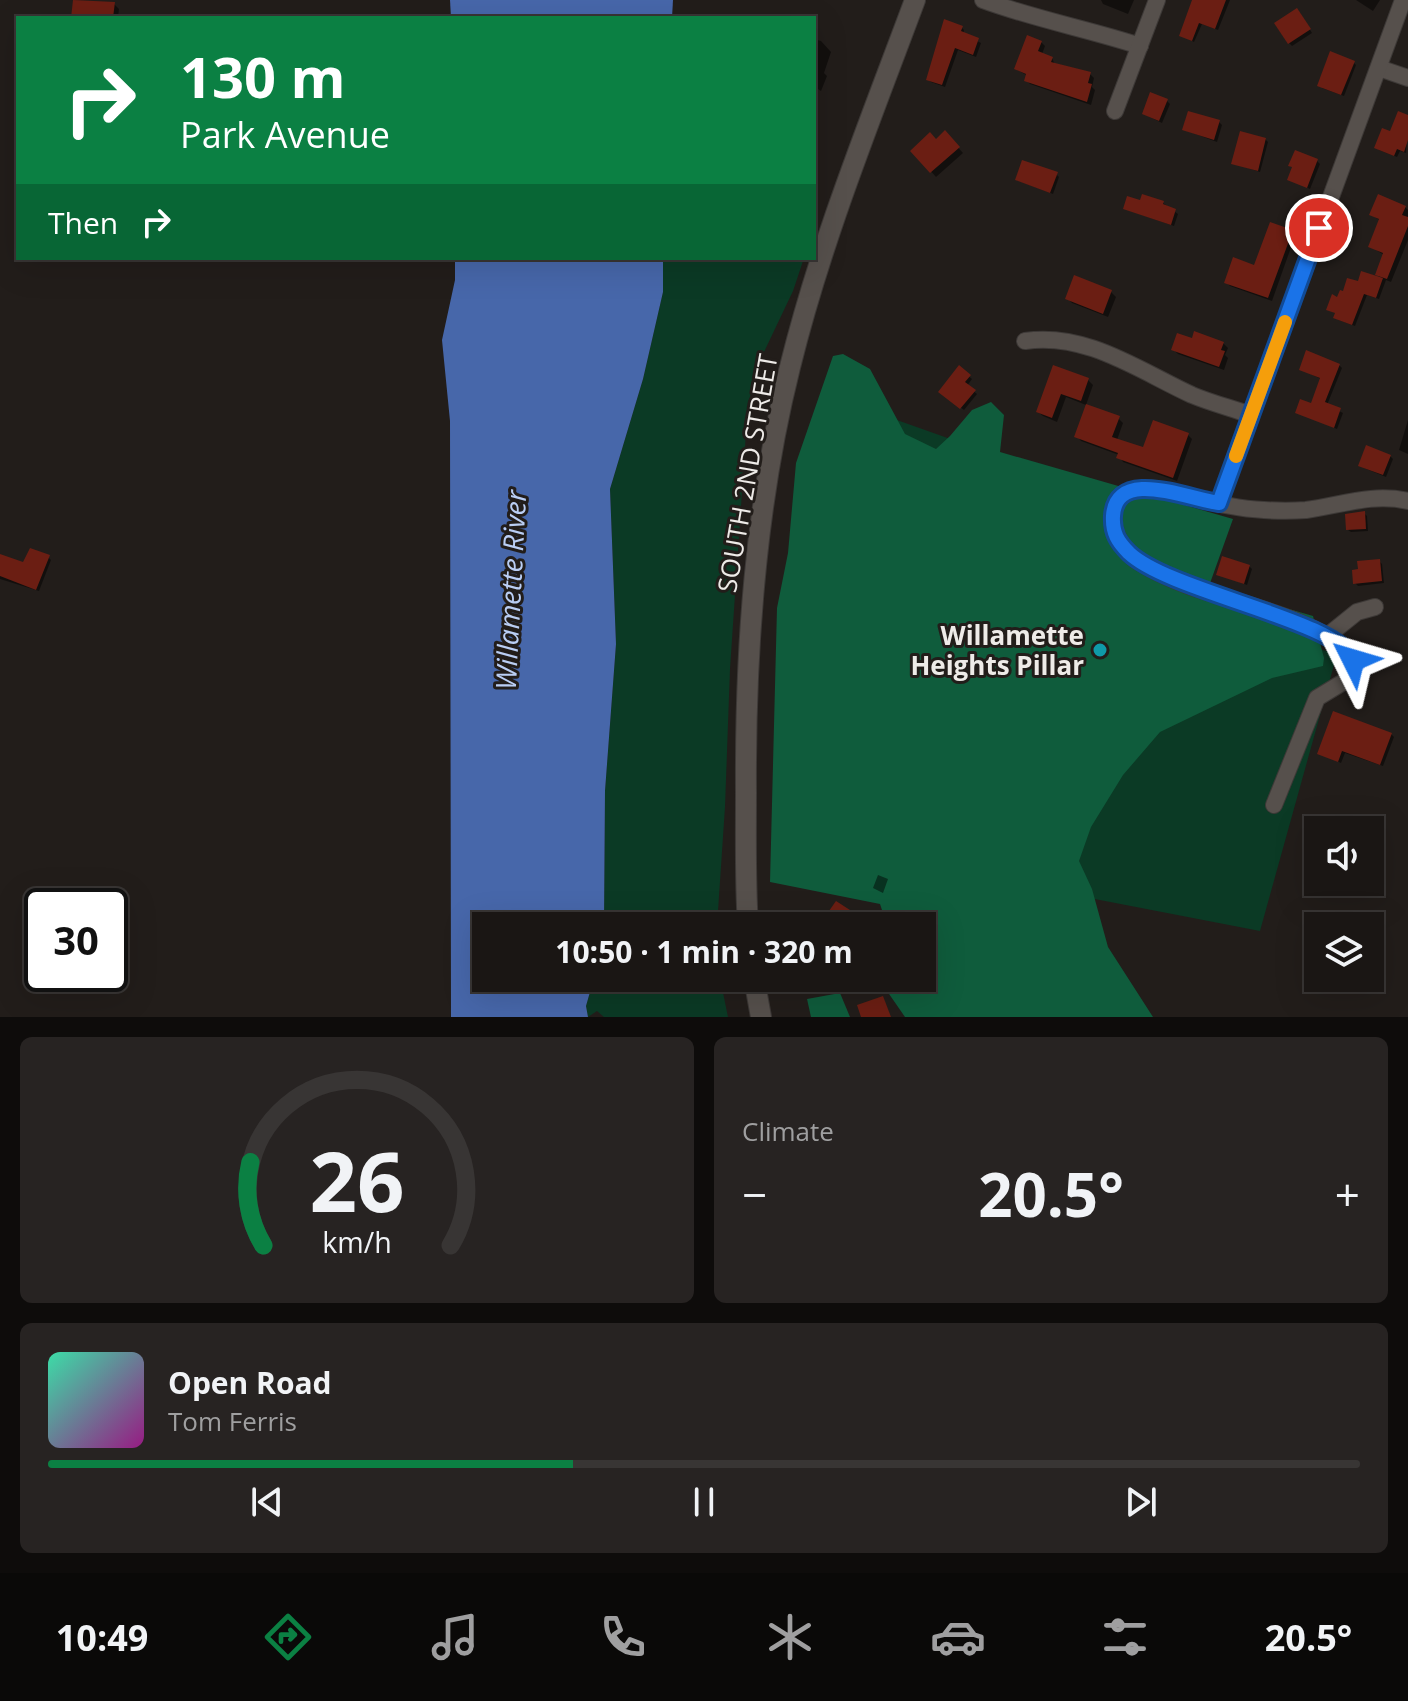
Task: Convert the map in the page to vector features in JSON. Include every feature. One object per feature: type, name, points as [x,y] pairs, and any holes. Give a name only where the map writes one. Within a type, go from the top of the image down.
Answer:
[{"type":"street","name":"SOUTH 2ND STREET","points":[[748,912],[745,708],[750,605],[776,428],[810,291],[855,159],[915,0]]},
{"type":"street","points":[[983,0],[1066,27],[1140,46]]},
{"type":"street","points":[[1115,111],[1157,0]]},
{"type":"street","points":[[1219,503],[1403,0]]},
{"type":"street","points":[[1379,68],[1408,78]]},
{"type":"street","points":[[1025,341],[1047,337],[1080,343],[1193,395],[1251,415]]},
{"type":"street","points":[[1274,805],[1317,698],[1345,681],[1352,670],[1350,652],[1296,621],[1211,595],[1138,562],[1119,543],[1112,528],[1113,510],[1124,494],[1139,488],[1261,510],[1305,510],[1387,496],[1408,501]]},
{"type":"street","points":[[1326,637],[1360,610],[1375,607]]},
{"type":"street","points":[[757,992],[761,1017]]},
{"type":"green space","points":[[663,260],[803,260],[793,291],[764,352],[748,403],[718,912],[604,912],[605,791],[616,644],[610,489],[643,379],[663,292]]},
{"type":"green space","points":[[843,354],[870,369],[905,434],[936,449],[972,410],[991,402],[1004,415],[1000,452],[1233,519],[1209,586],[1313,616],[1324,658],[1323,666],[1272,678],[1160,732],[1123,775],[1091,827],[1079,861],[1092,889],[1108,947],[1153,1017],[905,1017],[888,992],[936,992],[936,912],[883,912],[880,904],[770,882],[777,608],[788,553],[796,463],[833,356]]},
{"type":"green space","points":[[849,403],[1105,494],[1263,633],[1337,654],[1260,931],[790,840]]},
{"type":"green space","points":[[590,992],[723,992],[728,1017],[604,1017],[597,1011],[588,1017],[586,1006]]},
{"type":"green space","points":[[840,993],[850,1017],[811,1017],[807,999]]},
{"type":"water","points":[[450,0],[673,0],[672,16],[451,16]]},
{"type":"water","name":"Willamette River","points":[[455,260],[663,260],[663,292],[643,379],[610,489],[616,644],[605,791],[604,912],[472,912],[472,992],[590,992],[586,1006],[588,1017],[451,1017],[450,421],[442,340],[455,280]]},
{"type":"building","points":[[73,0],[115,2],[113,16],[71,16]]},
{"type":"building","points":[[1192,0],[1226,0],[1215,29],[1199,23],[1192,41],[1179,36]]},
{"type":"building","points":[[1297,8],[1311,29],[1288,44],[1274,23]]},
{"type":"building","points":[[944,19],[963,26],[961,31],[979,38],[973,55],[955,48],[942,85],[926,80]]},
{"type":"building","points":[[1027,35],[1042,41],[1038,51],[1053,57],[1051,62],[1091,72],[1088,83],[1092,84],[1087,102],[1024,81],[1026,74],[1014,69]]},
{"type":"building","points":[[1330,51],[1355,61],[1341,95],[1317,86]]},
{"type":"building","points":[[1150,92],[1168,99],[1159,121],[1142,114]]},
{"type":"building","points":[[1188,111],[1220,120],[1214,140],[1182,130]]},
{"type":"building","points":[[1398,111],[1408,115],[1408,140],[1404,152],[1397,149],[1394,156],[1374,148],[1382,128],[1390,131]]},
{"type":"building","points":[[945,130],[960,147],[930,173],[910,151],[930,132],[936,139]]},
{"type":"building","points":[[1240,131],[1266,138],[1258,171],[1231,164]]},
{"type":"building","points":[[1295,150],[1318,159],[1307,188],[1287,180],[1292,167],[1288,166]]},
{"type":"building","points":[[1022,160],[1058,172],[1050,193],[1015,180]]},
{"type":"building","points":[[1142,194],[1164,201],[1163,204],[1176,209],[1171,225],[1123,209],[1127,196],[1140,200]]},
{"type":"building","points":[[1378,194],[1406,206],[1402,215],[1408,217],[1408,226],[1387,279],[1375,275],[1383,253],[1368,247],[1379,219],[1369,215]]},
{"type":"building","points":[[1270,222],[1293,230],[1268,298],[1224,283],[1233,257],[1254,265]]},
{"type":"building","points":[[1361,271],[1383,278],[1376,298],[1364,294],[1352,325],[1333,318],[1335,313],[1326,310],[1332,294],[1337,297],[1340,290],[1343,291],[1347,278],[1358,281]]},
{"type":"building","points":[[1074,275],[1112,290],[1103,314],[1065,299]]},
{"type":"building","points":[[1194,331],[1224,342],[1221,350],[1225,351],[1219,367],[1171,350],[1177,333],[1192,338]]},
{"type":"building","points":[[1306,350],[1340,364],[1325,402],[1341,408],[1334,428],[1295,413],[1300,399],[1311,403],[1320,378],[1299,370]]},
{"type":"building","points":[[959,365],[971,375],[965,382],[976,390],[960,409],[938,392]]},
{"type":"building","points":[[1053,365],[1089,378],[1081,401],[1061,394],[1052,418],[1036,412]]},
{"type":"building","points":[[1086,404],[1120,416],[1112,437],[1143,447],[1153,420],[1189,433],[1173,478],[1116,458],[1118,453],[1074,437]]},
{"type":"building","points":[[1366,445],[1391,455],[1383,475],[1358,466]]},
{"type":"building","points":[[1365,511],[1366,529],[1346,530],[1345,514]]},
{"type":"building","points":[[30,548],[50,555],[36,590],[0,576],[0,554],[23,562]]},
{"type":"building","points":[[1222,556],[1250,565],[1244,584],[1216,575]]},
{"type":"building","points":[[1380,559],[1382,581],[1353,584],[1352,570],[1358,569],[1357,561]]},
{"type":"building","points":[[1333,711],[1392,733],[1380,765],[1342,751],[1338,762],[1317,754]]},
{"type":"building","points":[[836,901],[850,910],[849,912],[828,912]]},
{"type":"building","points":[[883,996],[891,1017],[861,1017],[857,1005]]},
{"type":"slow traffic","points":[[1236,456],[1285,322]]},
{"type":"place","name":"Willamette Heights Pillar","points":[[1100,650]]},
{"type":"route","points":[[1319,228],[1219,503],[1139,488],[1124,494],[1113,510],[1112,528],[1119,543],[1138,562],[1211,595],[1296,621],[1343,646],[1353,660]]}]
